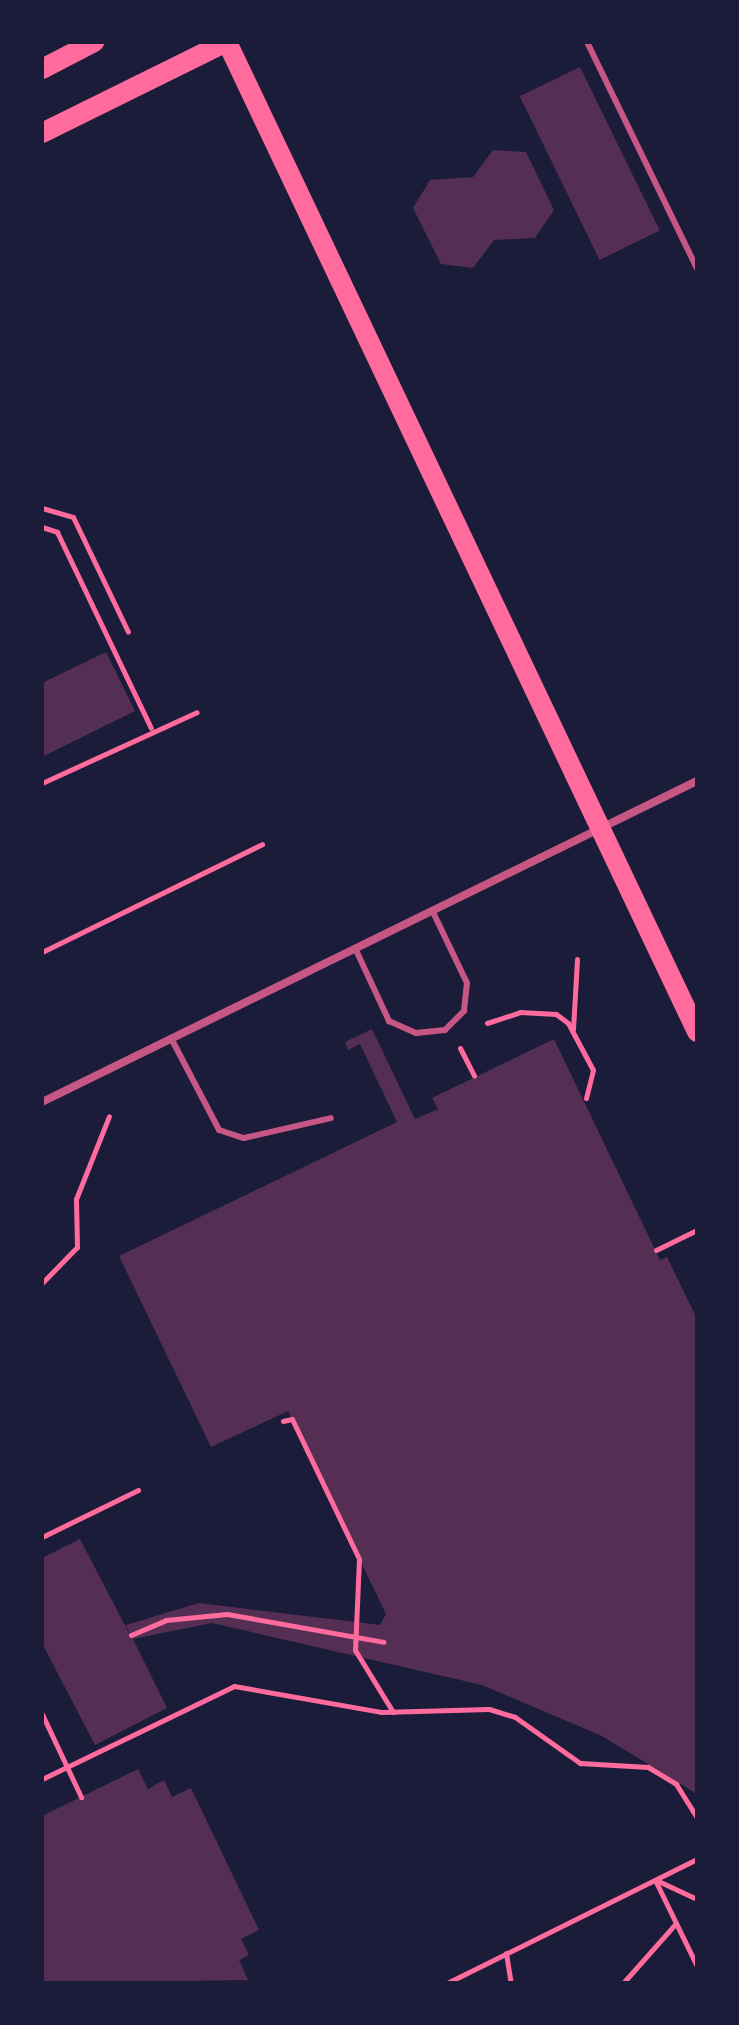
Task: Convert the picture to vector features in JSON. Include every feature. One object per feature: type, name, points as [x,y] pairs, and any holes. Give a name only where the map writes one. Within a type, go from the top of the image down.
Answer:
[{"type":"main road","points":[[42,69],[94,42]]},
{"type":"main road","points":[[42,133],[226,42],[604,827],[697,1032]]},
{"type":"street","points":[[42,1102],[697,781]]},
{"type":"lane","points":[[587,42],[697,269]]},
{"type":"lane","points":[[355,948],[389,1021],[416,1033],[445,1030],[464,1011],[467,983],[432,910]]},
{"type":"lane","points":[[171,1038],[219,1130],[244,1138],[331,1118]]},
{"type":"path","points":[[42,508],[73,517],[128,632]]},
{"type":"path","points":[[42,527],[57,532],[151,728]]},
{"type":"path","points":[[42,783],[151,728],[197,712]]},
{"type":"path","points":[[42,952],[262,844]]},
{"type":"path","points":[[577,959],[573,1029],[593,1070],[586,1098]]},
{"type":"path","points":[[474,1029],[502,1016],[539,1012],[573,1029]]},
{"type":"path","points":[[458,1045],[474,1076]]},
{"type":"path","points":[[42,1283],[77,1247],[76,1199],[109,1116]]},
{"type":"path","points":[[656,1250],[697,1230]]},
{"type":"path","points":[[283,1421],[292,1419],[359,1559],[352,1638],[393,1713]]},
{"type":"path","points":[[42,1537],[138,1490]]},
{"type":"path","points":[[131,1635],[166,1620],[227,1614],[384,1642]]},
{"type":"path","points":[[42,1779],[234,1686],[308,1704],[393,1713],[489,1709],[515,1717],[580,1763],[648,1767],[676,1784],[697,1818]]},
{"type":"path","points":[[42,1714],[81,1797]]},
{"type":"path","points":[[447,1983],[697,1859]]},
{"type":"path","points":[[655,1880],[697,1899]]},
{"type":"path","points":[[655,1880],[697,1966]]},
{"type":"path","points":[[623,1983],[676,1923]]},
{"type":"path","points":[[506,1953],[511,1983]]},
{"type":"building","points":[[580,67],[660,231],[600,260],[520,96]]},
{"type":"building","points":[[493,150],[526,152],[554,210],[535,238],[494,240],[473,268],[441,264],[413,208],[430,180],[473,177]]},
{"type":"building","points":[[106,652],[135,711],[42,757],[42,683]]},
{"type":"building","points":[[372,1029],[415,1119],[438,1109],[432,1098],[554,1039],[660,1260],[667,1257],[697,1319],[697,1794],[602,1736],[482,1685],[212,1623],[133,1639],[167,1708],[95,1745],[42,1643],[42,1558],[80,1539],[130,1635],[126,1625],[199,1603],[380,1625],[386,1614],[288,1411],[211,1447],[119,1256],[397,1122],[360,1044],[348,1050],[345,1042]]},
{"type":"building","points":[[138,1769],[148,1789],[164,1780],[172,1797],[191,1788],[259,1930],[241,1939],[249,1955],[239,1960],[248,1980],[42,1983],[42,1816]]}]
